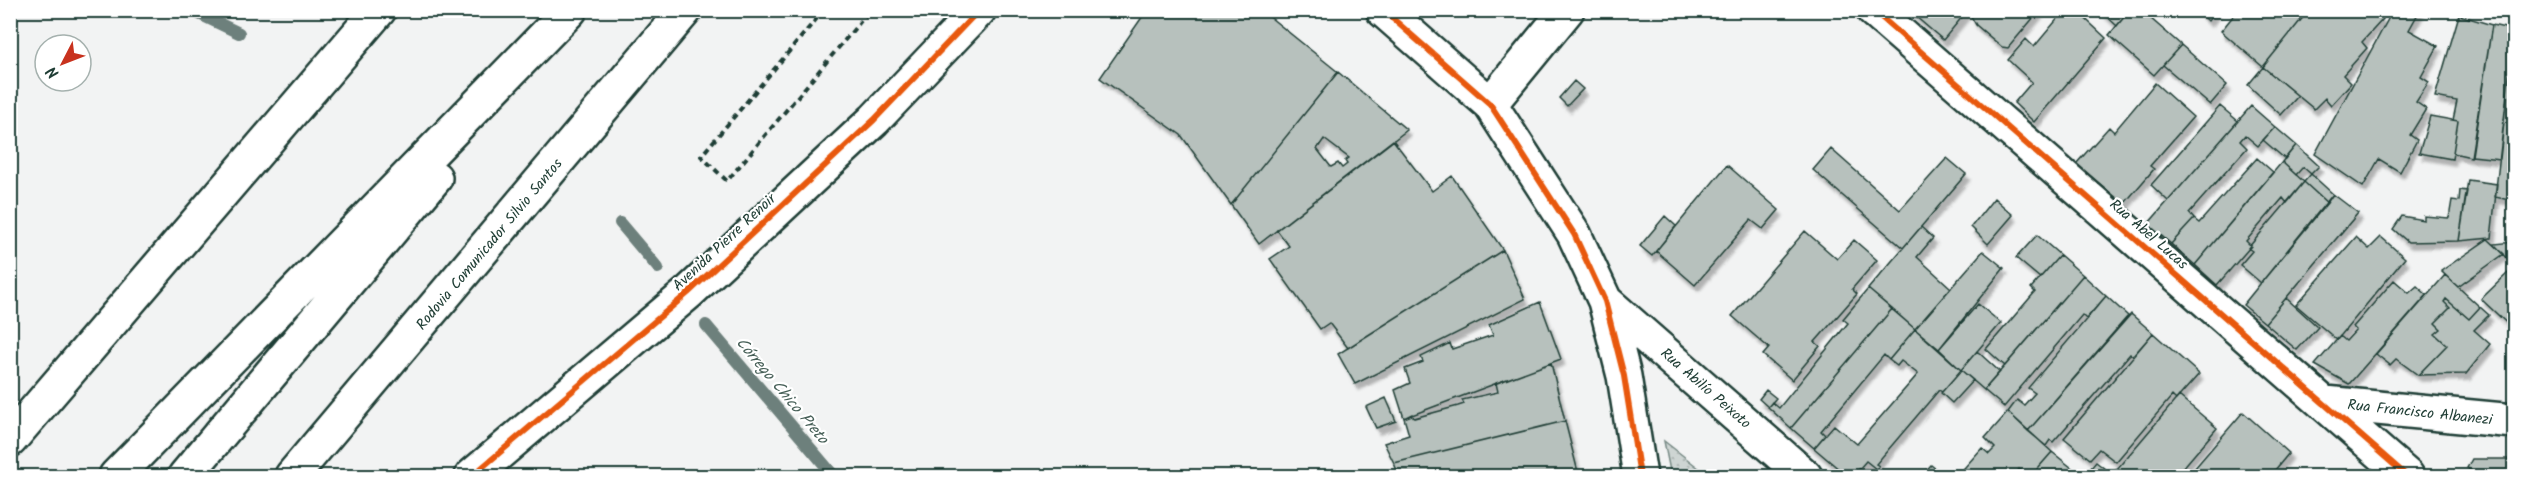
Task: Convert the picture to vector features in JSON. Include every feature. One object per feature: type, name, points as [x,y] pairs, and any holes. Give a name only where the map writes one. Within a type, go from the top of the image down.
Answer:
[{"type":"main road","points":[[10,440],[379,10]]},
{"type":"main road","points":[[116,477],[573,10]]},
{"type":"main road","points":[[185,477],[573,10]]},
{"type":"main road","name":"Rodovia Comunicador Silvio Santos","points":[[292,477],[685,10]]},
{"type":"main road","name":"Avenida Pierre Renoir","points":[[471,477],[688,293],[874,120],[979,10]]},
{"type":"main road","points":[[1383,10],[1490,104],[1574,234],[1605,301],[1624,376],[1640,477]]},
{"type":"main road","points":[[1490,104],[1568,10]]},
{"type":"main road","name":"Rua Abel Lucas","points":[[1873,10],[2407,477]]},
{"type":"main road","name":"Rua Abilío Peixoto","points":[[1605,301],[1805,477]]},
{"type":"main road","name":"Rua Francisco Albanezi","points":[[2325,403],[2514,421]]},
{"type":"path","points":[[824,10],[701,156],[727,181],[870,10]]},
{"type":"shaded area","points":[[1664,441],[1709,476],[1671,476]]},
{"type":"building","points":[[1147,10],[1261,10],[1338,72],[1231,205],[1181,135],[1100,78]]},
{"type":"building","points":[[1908,10],[1968,10],[1943,40]]},
{"type":"building","points":[[1976,10],[2040,10],[2008,48],[2002,47],[1976,25],[1971,16]]},
{"type":"building","points":[[2065,10],[2076,10],[2106,38],[2034,122],[2014,103],[2032,82],[2008,60],[2026,39],[2034,47]]},
{"type":"building","points":[[2100,10],[2130,10],[2117,26]]},
{"type":"building","points":[[2130,10],[2142,11],[2181,45],[2154,75],[2109,35]]},
{"type":"building","points":[[2197,10],[2217,10],[2208,21]]},
{"type":"building","points":[[2238,10],[2309,10],[2263,67],[2221,31]]},
{"type":"building","points":[[2309,10],[2373,10],[2383,19],[2362,42],[2367,48],[2343,75],[2351,83],[2331,105],[2325,98],[2314,109],[2263,67]]},
{"type":"building","points":[[2393,10],[2420,10],[2409,30],[2438,46],[2421,77],[2429,82],[2416,102],[2426,109],[2410,135],[2417,140],[2400,172],[2379,159],[2363,187],[2315,154]]},
{"type":"building","points":[[2459,15],[2492,25],[2471,157],[2453,153],[2458,121],[2453,120],[2457,101],[2435,97]]},
{"type":"building","points":[[2492,25],[2514,30],[2500,159],[2472,156]]},
{"type":"building","points":[[2514,34],[2514,201],[2495,197]]},
{"type":"building","points":[[2181,45],[2227,85],[2210,105],[2163,65]]},
{"type":"building","points":[[2263,67],[2298,96],[2281,115],[2248,85]]},
{"type":"building","points":[[1338,72],[1407,130],[1259,244],[1231,205]],"holes":[[[1324,139],[1349,158],[1345,161],[1347,164],[1342,168],[1338,163],[1331,167],[1317,149]]]},
{"type":"building","points":[[1574,81],[1583,89],[1567,106],[1559,98]]},
{"type":"building","points":[[2155,83],[2193,117],[2150,166],[2154,169],[2124,204],[2076,164],[2109,127],[2114,132]]},
{"type":"building","points":[[2220,106],[2238,121],[2168,201],[2151,185]]},
{"type":"building","points":[[2251,106],[2275,127],[2258,146],[2245,135],[2240,141],[2247,148],[2189,213],[2194,219],[2171,244],[2148,224]]},
{"type":"building","points":[[2430,116],[2458,121],[2452,159],[2419,153]]},
{"type":"building","points":[[2275,127],[2296,145],[2285,159],[2263,140]]},
{"type":"building","points":[[1393,140],[1432,191],[1452,176],[1503,250],[1348,348],[1329,323],[1320,329],[1270,259],[1289,246],[1277,230]]},
{"type":"building","points":[[2296,145],[2319,166],[2311,174],[2303,167],[2296,175],[2282,162]]},
{"type":"building","points":[[1831,149],[1900,210],[1947,158],[1966,174],[1903,248],[1813,170]]},
{"type":"building","points":[[2257,158],[2273,172],[2195,265],[2171,244],[2194,219],[2199,223]]},
{"type":"building","points":[[2282,162],[2304,182],[2287,203],[2283,198],[2246,241],[2251,246],[2217,285],[2195,265]]},
{"type":"building","points":[[1727,165],[1779,210],[1763,229],[1751,220],[1695,285],[1656,251]]},
{"type":"building","points":[[2311,174],[2333,194],[2327,203],[2304,182]]},
{"type":"building","points":[[2468,180],[2497,184],[2491,238],[2459,241]]},
{"type":"building","points":[[2304,182],[2327,203],[2261,283],[2240,265],[2252,251],[2248,248]]},
{"type":"building","points":[[2460,190],[2467,191],[2459,241],[2408,242],[2393,229],[2402,216],[2424,220],[2424,216],[2449,218],[2452,200],[2459,201]]},
{"type":"building","points":[[2333,194],[2358,213],[2265,323],[2243,305]]},
{"type":"building","points":[[1994,198],[2013,215],[1988,244],[1971,227]]},
{"type":"building","points":[[1665,216],[1676,226],[1652,256],[1640,246]]},
{"type":"building","points":[[1921,227],[1933,238],[1917,257],[1951,288],[1915,329],[1868,289]]},
{"type":"building","points":[[1805,231],[1837,259],[1854,240],[1877,260],[1852,289],[1857,294],[1815,342],[1820,346],[1792,380],[1763,355],[1769,348],[1732,316]]},
{"type":"building","points":[[2037,235],[2060,255],[2040,278],[2016,258]]},
{"type":"building","points":[[2356,237],[2369,249],[2381,237],[2405,258],[2337,340],[2296,305]]},
{"type":"building","points":[[2488,239],[2504,254],[2458,287],[2441,271]]},
{"type":"building","points":[[2514,242],[2514,265],[2494,244]]},
{"type":"building","points":[[1503,250],[1525,299],[1355,384],[1338,354]]},
{"type":"building","points":[[1983,251],[2004,268],[1939,349],[1915,329]]},
{"type":"building","points":[[2060,255],[2083,275],[2005,366],[1986,349],[2035,292],[2031,288]]},
{"type":"building","points":[[2508,273],[2514,279],[2514,330],[2481,299]]},
{"type":"building","points":[[2083,275],[2106,296],[2086,319],[2082,315],[2004,407],[1984,390]]},
{"type":"building","points":[[2445,275],[2480,307],[2469,319],[2446,299],[2444,302],[2450,308],[2435,323],[2441,329],[2435,334],[2447,345],[2418,375],[2396,359],[2390,365],[2376,354]]},
{"type":"building","points":[[2394,280],[2409,293],[2417,286],[2427,295],[2349,384],[2315,365],[2340,336],[2346,341],[2356,330],[2353,327]]},
{"type":"building","points":[[1868,289],[1892,309],[1791,428],[1768,407],[1772,402],[1779,408],[1848,323],[1843,319]]},
{"type":"building","points":[[2106,296],[2128,316],[2028,431],[2008,412],[2017,400],[2024,405],[2035,393],[2028,388]]},
{"type":"building","points":[[2286,298],[2318,327],[2297,350],[2265,323]]},
{"type":"building","points":[[2446,299],[2469,319],[2480,307],[2489,315],[2474,330],[2490,344],[2466,374],[2418,375],[2447,345],[2435,334],[2441,329],[2435,323],[2450,308],[2444,302]]},
{"type":"building","points":[[1540,302],[1561,359],[1404,418],[1395,390],[1410,383],[1405,369],[1423,362],[1421,357],[1450,343],[1452,349],[1493,335],[1489,325]]},
{"type":"building","points":[[1978,304],[2001,323],[1961,370],[1939,349]]},
{"type":"building","points":[[1892,309],[1915,329],[1889,360],[1884,355],[1821,431],[1825,435],[1814,448],[1791,428]]},
{"type":"building","points":[[2131,314],[2153,333],[2133,356],[2130,354],[2053,442],[2050,440],[2046,446],[2028,431]]},
{"type":"building","points":[[1915,329],[1961,370],[1942,392],[1939,390],[1876,464],[1879,466],[1876,469],[1866,461],[1853,476],[1847,476],[1814,448],[1834,425],[1857,444],[1918,374],[1901,361],[1897,366],[1889,360]]},
{"type":"building","points":[[2153,333],[2199,374],[2176,400],[2172,396],[2116,462],[2099,449],[2090,459],[2064,438]]},
{"type":"building","points":[[1977,351],[2000,372],[1984,390],[1961,370]]},
{"type":"building","points":[[1551,363],[1565,421],[1394,463],[1384,443],[1409,435],[1404,418],[1412,414],[1414,418],[1458,406],[1464,404],[1462,400],[1498,392],[1496,383]]},
{"type":"building","points":[[1961,370],[1973,380],[1952,403],[1941,393]]},
{"type":"building","points":[[1766,390],[1776,398],[1768,407],[1759,399]]},
{"type":"building","points":[[2179,396],[2217,428],[2176,476],[2111,476]]},
{"type":"building","points":[[1386,398],[1396,421],[1376,428],[1366,407]]},
{"type":"building","points":[[2008,412],[2052,452],[2031,476],[2019,469],[2014,476],[1957,476],[1982,448],[1989,454],[1995,448],[1985,438]]},
{"type":"building","points":[[2243,412],[2289,453],[2270,476],[2188,476]]},
{"type":"building","points":[[1565,421],[1579,476],[1399,476],[1394,463]]},
{"type":"building","points":[[2052,452],[2082,476],[2031,476]]},
{"type":"building","points":[[2472,459],[2514,459],[2514,476],[2480,476],[2467,468]]},
{"type":"building","points":[[2096,462],[2113,475],[2084,476]]},
{"type":"building","points":[[1931,465],[1942,474],[1921,476]]},
{"type":"waterway","name":"Córrego Chico Preto","points":[[191,10],[239,33]]},
{"type":"waterway","name":"Córrego Chico Preto","points":[[620,223],[658,268]]},
{"type":"waterway","name":"Córrego Chico Preto","points":[[706,325],[834,476]]},
{"type":"cycle path","points":[[472,476],[688,293],[874,120],[979,10]]},
{"type":"cycle path","points":[[1383,10],[1490,104],[1574,234],[1605,301],[1624,376],[1640,476]]},
{"type":"cycle path","points":[[1873,10],[2407,476]]}]
